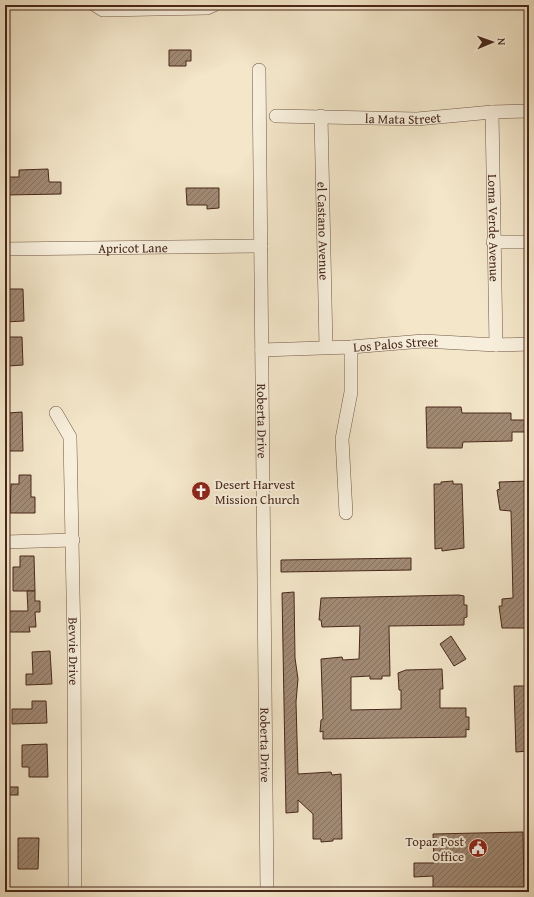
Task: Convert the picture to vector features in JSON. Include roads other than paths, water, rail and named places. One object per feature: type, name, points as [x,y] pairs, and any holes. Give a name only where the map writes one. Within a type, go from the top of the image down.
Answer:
[{"type":"street","points":[[95,5],[104,10],[207,8],[214,5]]},
{"type":"street","name":"Roberta Drive","points":[[259,70],[267,892]]},
{"type":"street","name":"la Mata Street","points":[[276,116],[417,119],[492,112],[529,111]]},
{"type":"street","name":"Loma Verde Avenue","points":[[492,112],[496,345]]},
{"type":"street","name":"el Castano Avenue","points":[[321,116],[326,347]]},
{"type":"street","points":[[494,242],[529,242]]},
{"type":"street","name":"Apricot Lane","points":[[5,249],[261,246]]},
{"type":"street","name":"Los Palos Street","points":[[262,350],[351,347],[423,341],[496,345],[529,344]]},
{"type":"street","points":[[346,513],[342,439],[351,392],[351,347]]},
{"type":"street","name":"Bevvie Drive","points":[[56,413],[70,437],[75,892]]},
{"type":"street","points":[[5,542],[72,540]]},
{"type":"place","name":"Desert Harvest Mission Church","points":[[201,491]]},
{"type":"place","name":"Topaz Post Office","points":[[478,848]]}]
